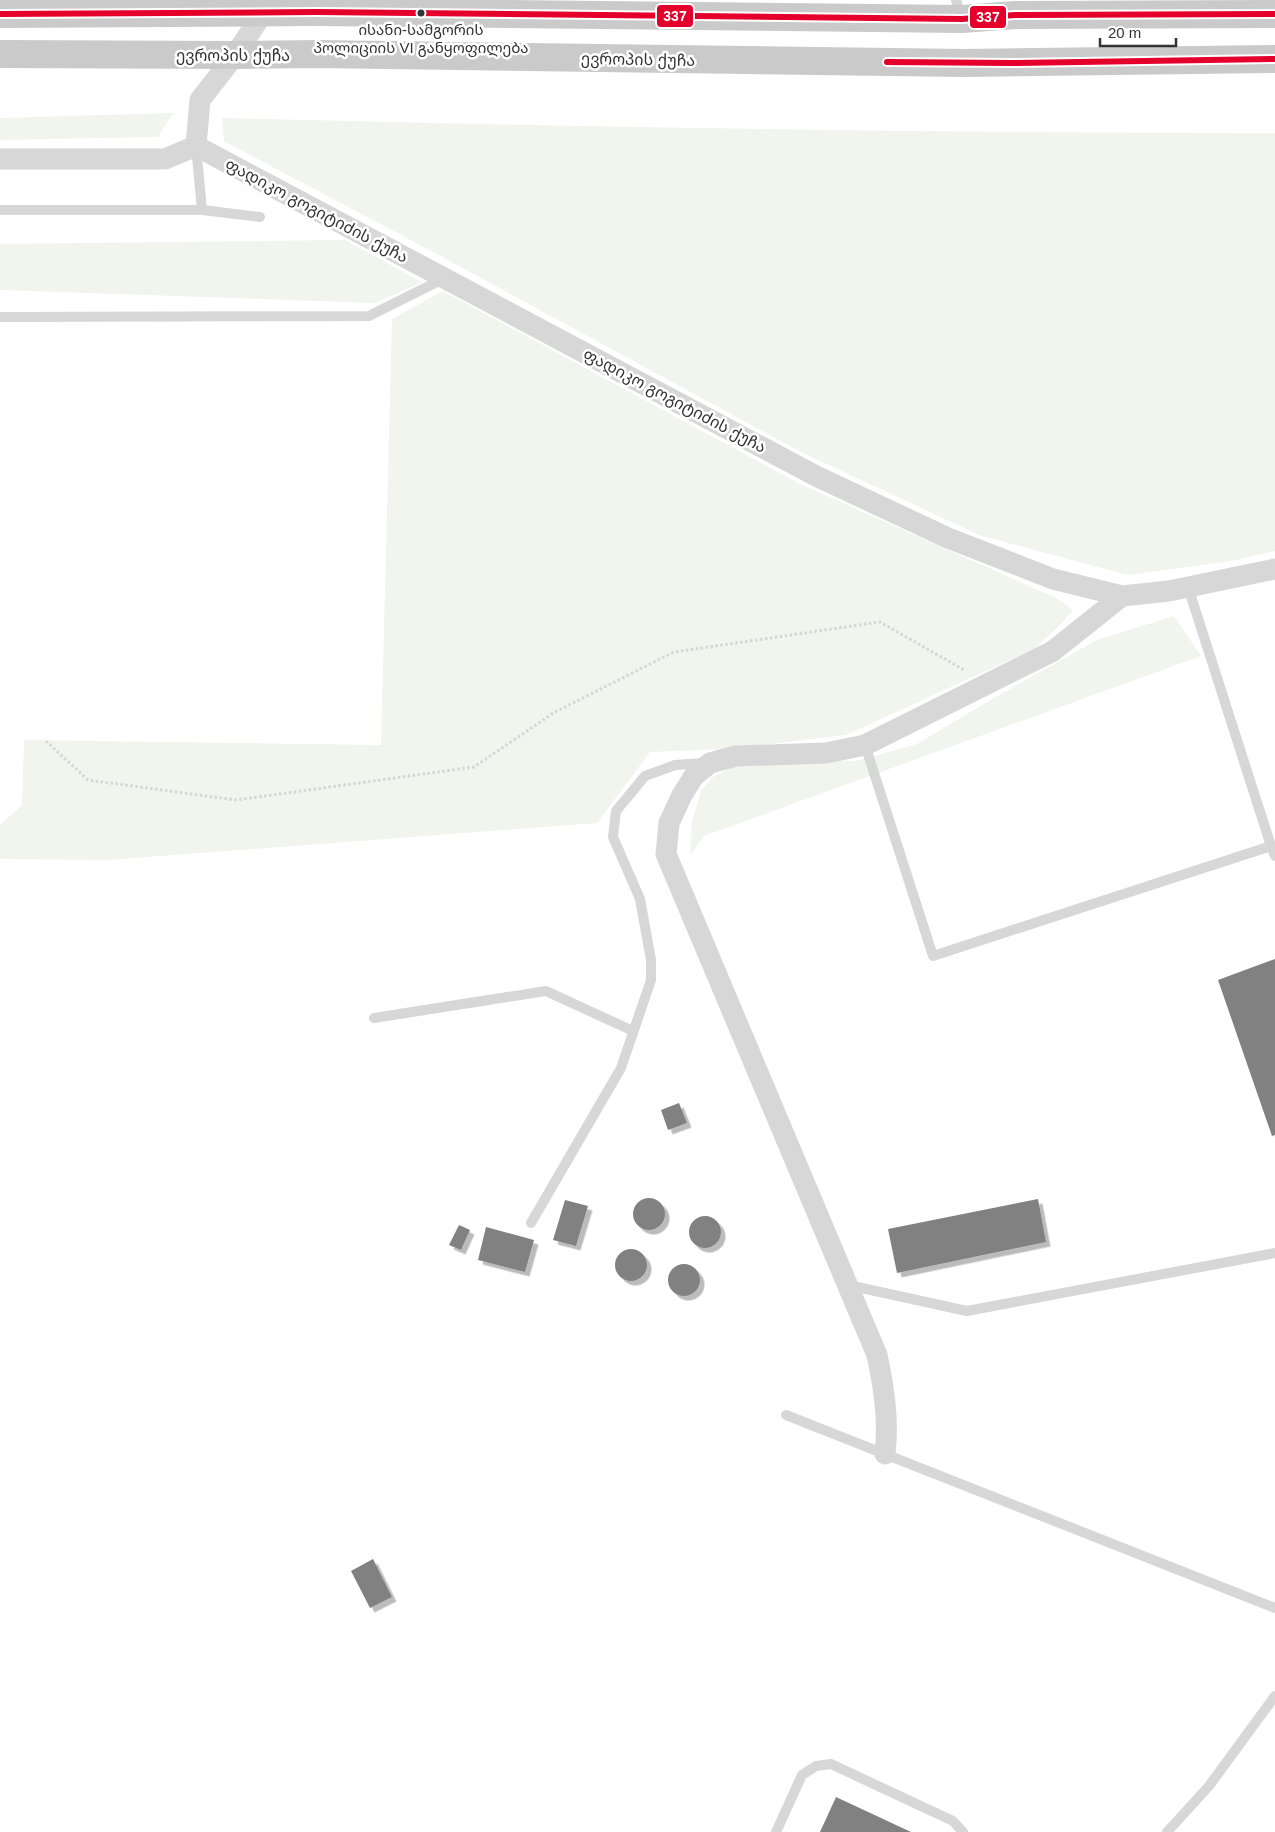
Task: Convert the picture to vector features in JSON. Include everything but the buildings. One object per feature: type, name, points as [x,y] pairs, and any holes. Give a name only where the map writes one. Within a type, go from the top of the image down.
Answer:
[{"type":"main road","points":[[0,14],[255,7],[316,12],[959,10],[1275,14]]},
{"type":"main road","name":"ევროპის ქუჩა","points":[[0,54],[235,56],[318,54],[964,63],[1275,59]]},
{"type":"street","points":[[0,158],[166,159],[196,146],[200,100],[235,56],[255,7]]},
{"type":"street","name":"ფადიკო გოგიტიძის ქუჩა","points":[[196,146],[816,476],[948,538],[1053,578],[1122,596],[1169,591],[1275,570]]},
{"type":"street","points":[[885,1454],[887,1437],[885,1392],[877,1355],[666,854],[669,823],[694,776],[710,763],[736,756],[826,752],[865,745],[1053,651],[1122,596]]},
{"type":"lane","points":[[196,146],[202,210]]},
{"type":"lane","points":[[0,210],[202,210],[260,217]]},
{"type":"lane","points":[[0,317],[369,316],[446,278]]},
{"type":"lane","points":[[865,745],[933,956],[1273,851],[1188,587]]},
{"type":"lane","points":[[531,1222],[621,1068],[651,980],[651,960],[640,899],[613,837],[616,811],[645,776],[675,765],[710,763]]},
{"type":"lane","points":[[374,1018],[546,991],[633,1031]]},
{"type":"lane","points":[[847,1284],[967,1311],[1275,1253]]},
{"type":"lane","points":[[786,1415],[1275,1608]]},
{"type":"lane","points":[[1167,1832],[1209,1786],[1275,1696]]},
{"type":"lane","points":[[776,1832],[802,1775],[816,1766],[831,1764],[954,1821],[963,1832]]},
{"type":"path","points":[[46,741],[88,780],[236,800],[474,766],[556,712],[674,652],[880,622],[988,684]]},
{"type":"shaded area","points":[[173,113],[158,137],[0,140],[0,118]]},
{"type":"shaded area","points":[[222,118],[748,129],[1275,133],[1275,551],[1231,561],[1128,575],[979,535],[799,451],[435,253],[224,141]]},
{"type":"shaded area","points":[[345,240],[422,282],[375,303],[0,290],[0,244]]},
{"type":"shaded area","points":[[443,291],[798,483],[1056,598],[1073,610],[1034,649],[846,735],[729,749],[650,752],[597,823],[108,860],[0,859],[0,825],[22,805],[24,740],[381,745],[392,319]]},
{"type":"shaded area","points":[[1174,616],[1201,656],[704,836],[690,856],[692,822],[701,791],[713,777],[737,765],[799,761],[856,761],[917,744],[1097,640]]},
{"type":"transit line","name":"337","points":[[0,14],[316,12],[962,19],[1015,15],[1275,14]]},
{"type":"transit line","name":"337","points":[[887,62],[1012,63],[1275,59]]},
{"type":"place","name":"ისანი-სამგორის პოლიციის VI განყოფილება","points":[[421,13]]}]
